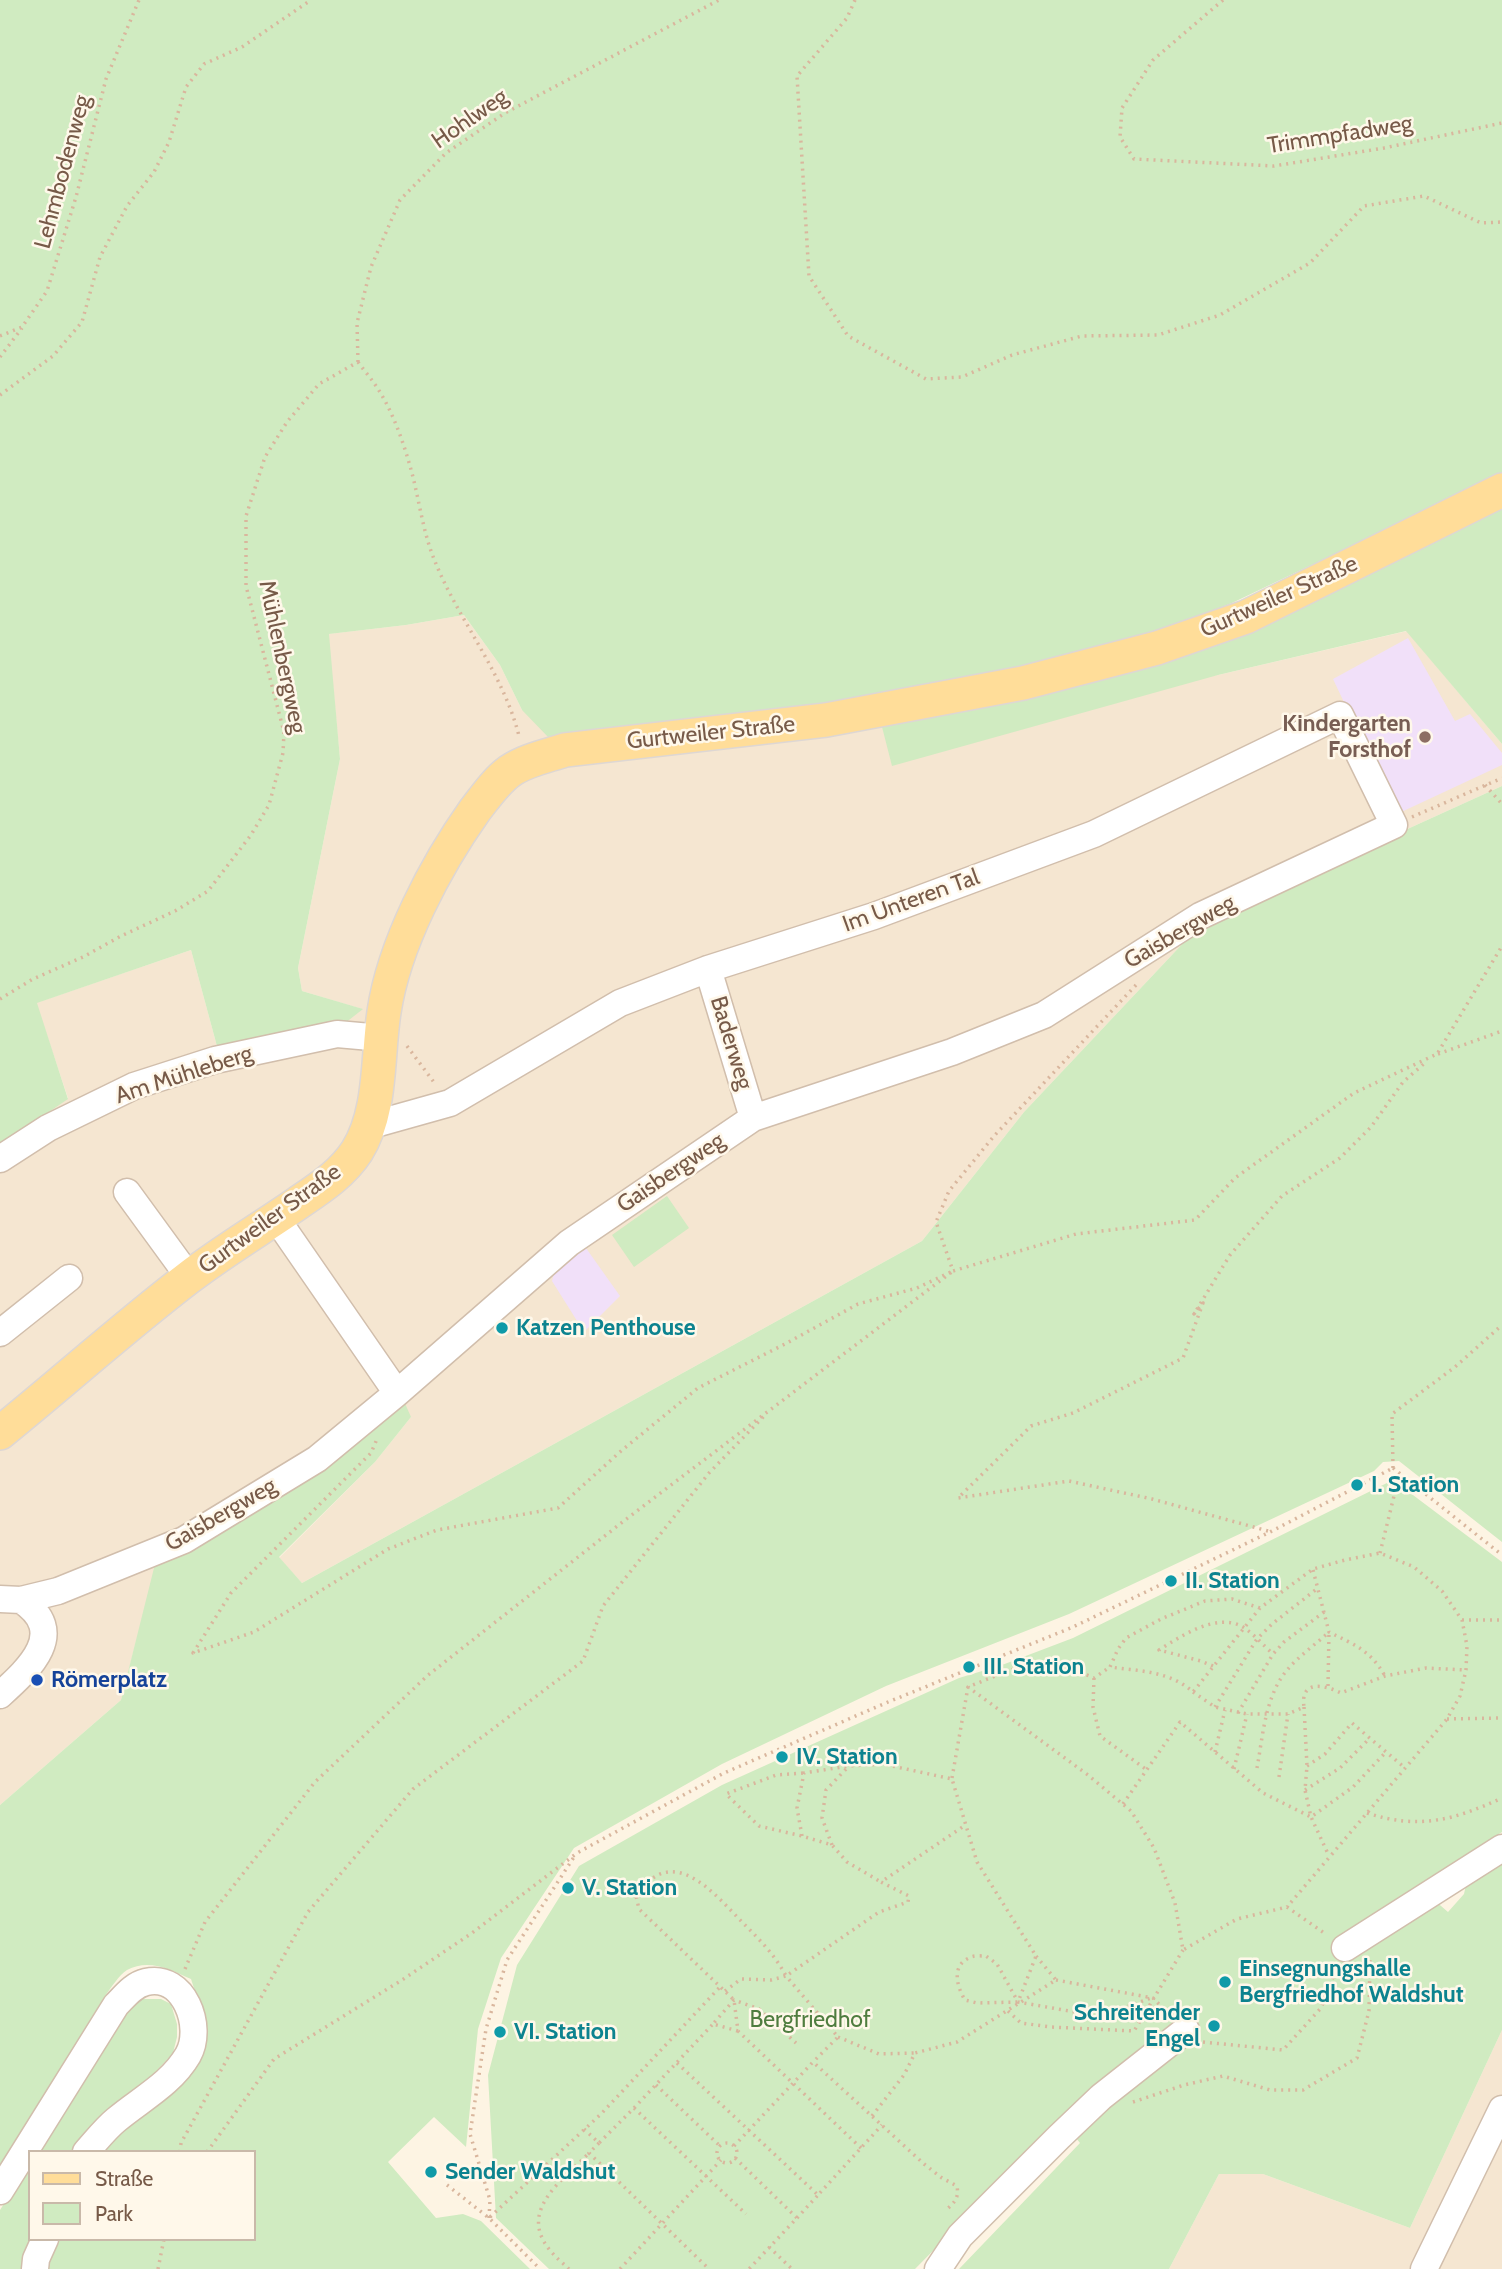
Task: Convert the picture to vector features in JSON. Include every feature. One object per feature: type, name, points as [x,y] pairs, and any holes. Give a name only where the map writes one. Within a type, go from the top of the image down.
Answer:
[{"type":"main road","name":"Gurtweiler Straße","points":[[0,1433],[189,1277],[337,1175],[357,1150],[368,1126],[377,1084],[389,984],[398,956],[425,893],[451,847],[492,787],[510,771],[565,750],[826,720],[1023,683],[1157,648],[1246,617],[1502,490]]},
{"type":"street","name":"Im Unteren Tal","points":[[368,1126],[450,1103],[620,1003],[708,969],[874,916],[1094,834],[1340,715],[1394,825]]},
{"type":"street","name":"Gaisbergweg","points":[[10,1599],[58,1591],[184,1540],[317,1459],[569,1243],[753,1118],[952,1052],[1044,1015],[1200,916],[1394,825]]},
{"type":"street","name":"Baderweg","points":[[708,969],[753,1118]]},
{"type":"street","name":"Am Mühleberg","points":[[0,1159],[48,1128],[134,1086],[215,1060],[383,1026]]},
{"type":"street","name":"Gurtweiler Straße","points":[[127,1192],[189,1277]]},
{"type":"street","points":[[276,1218],[397,1393]]},
{"type":"street","points":[[0,1333],[69,1278]]},
{"type":"street","points":[[0,1695],[29,1667],[43,1642],[43,1628],[34,1609],[10,1599]]},
{"type":"street","points":[[1345,1948],[1502,1847]]},
{"type":"street","points":[[0,2191],[116,2005],[131,1989],[147,1982],[162,1983],[176,1990],[191,2011],[193,2034],[189,2054],[166,2083],[113,2122],[88,2150]]},
{"type":"street","points":[[938,2269],[960,2236],[1101,2096],[1186,2031]]},
{"type":"street","points":[[1427,2267],[1502,2109]]},
{"type":"street","points":[[35,2269],[36,2259],[44,2241]]},
{"type":"path","name":"Lehmbodenweg","points":[[0,357],[47,291],[76,197],[106,79],[139,0]]},
{"type":"path","points":[[0,395],[53,356],[82,322],[100,257],[127,206],[154,172],[169,142],[186,87],[204,64],[242,47],[311,0]]},
{"type":"path","name":"Hohlweg","points":[[358,362],[357,323],[371,267],[400,200],[446,153],[505,113],[719,0]]},
{"type":"path","points":[[855,0],[847,18],[797,76],[809,276],[848,336],[926,379],[962,377],[1012,355],[1082,336],[1158,335],[1220,315],[1310,263],[1364,206],[1424,197],[1481,223],[1502,222]]},
{"type":"path","name":"Trimmpfadweg","points":[[1223,0],[1153,60],[1122,108],[1120,138],[1134,159],[1274,166],[1384,148],[1502,123]]},
{"type":"path","points":[[0,336],[22,327]]},
{"type":"path","points":[[358,362],[374,383],[391,414],[410,466],[434,559],[455,604],[493,670],[516,725],[526,763]]},
{"type":"path","name":"Mühlenbergweg","points":[[0,999],[33,979],[176,911],[208,891],[251,835],[269,805],[283,753],[284,732],[246,586],[246,516],[265,457],[287,422],[319,384],[358,362]]},
{"type":"path","points":[[1394,825],[1502,778]]},
{"type":"path","points":[[1485,785],[1502,804]]},
{"type":"path","points":[[1270,1532],[1152,1499],[1069,1481],[958,1498],[1031,1426],[1073,1413],[1183,1358],[1203,1303],[1194,1314],[1230,1255],[1282,1196],[1340,1158],[1371,1127],[1403,1082],[1437,1054],[1502,946]]},
{"type":"path","points":[[953,1271],[936,1222],[950,1191],[994,1136],[1138,983]]},
{"type":"path","points":[[383,1026],[450,1103]]},
{"type":"path","points":[[381,1429],[371,1453],[231,1593],[193,1653],[254,1632],[388,1549],[437,1530],[558,1508],[621,1451],[698,1388],[858,1304],[917,1288],[953,1271],[1076,1234],[1195,1220],[1235,1178],[1354,1093],[1437,1054],[1502,1031]]},
{"type":"path","points":[[176,1990],[205,1922],[315,1782],[427,1676],[775,1405],[953,1271]]},
{"type":"path","points":[[1393,1468],[1392,1414],[1455,1367],[1502,1325]]},
{"type":"path","points":[[180,2150],[181,2143],[308,1912],[413,1789],[583,1661],[603,1606],[709,1473],[775,1405]]},
{"type":"path","points":[[208,2150],[274,2059],[402,1980],[577,1853],[724,1773],[1073,1627],[1270,1532],[1393,1468]]},
{"type":"path","points":[[1393,1468],[1502,1555]]},
{"type":"path","points":[[1380,1553],[1394,1496],[1406,1477]]},
{"type":"path","points":[[1009,2011],[1021,2023],[1134,2031],[1182,1950],[1237,1919],[1287,1907],[1447,1719],[1461,1696],[1466,1670],[1467,1646],[1462,1620],[1442,1591],[1414,1567],[1380,1553],[1345,1560],[1313,1569],[1260,1608],[1193,1692]]},
{"type":"path","points":[[1313,1569],[1329,1632],[1328,1687]]},
{"type":"path","points":[[1215,1707],[1257,1639],[1272,1623],[1318,1588]]},
{"type":"path","points":[[1094,1678],[1110,1667],[1126,1639],[1161,1619],[1205,1601],[1232,1599],[1260,1608]]},
{"type":"path","points":[[1238,1713],[1273,1654],[1284,1642],[1324,1612]]},
{"type":"path","points":[[1462,1620],[1502,1620]]},
{"type":"path","points":[[1213,1667],[1201,1661],[1159,1650],[1179,1637],[1216,1624],[1230,1623],[1243,1628],[1273,1654]]},
{"type":"path","points":[[1329,1632],[1375,1659],[1385,1676]]},
{"type":"path","points":[[1256,1768],[1277,1686],[1288,1669],[1329,1632]]},
{"type":"path","points":[[998,1657],[1004,1672]]},
{"type":"path","points":[[968,1687],[1024,1665],[1045,1664],[1072,1668],[1094,1678]]},
{"type":"path","points":[[1110,1667],[1168,1676],[1181,1681],[1215,1707],[1238,1713],[1288,1714],[1304,1707]]},
{"type":"path","points":[[1329,1856],[1311,1817],[1305,1790],[1307,1766],[1302,1698],[1306,1690],[1321,1685],[1341,1693],[1385,1676],[1426,1668],[1466,1670]]},
{"type":"path","points":[[1094,1678],[1093,1707],[1100,1736],[1147,1770]]},
{"type":"path","points":[[968,1687],[952,1779],[964,1826],[977,1862],[1036,1956],[1056,1980]]},
{"type":"path","points":[[968,1687],[1088,1775],[1131,1811],[1154,1848],[1175,1903],[1182,1950]]},
{"type":"path","points":[[1215,1752],[1225,1710]]},
{"type":"path","points":[[1234,1769],[1247,1714]]},
{"type":"path","points":[[1279,1777],[1288,1714]]},
{"type":"path","points":[[1447,1719],[1502,1718]]},
{"type":"path","points":[[1123,1804],[1180,1722],[1263,1793],[1311,1817]]},
{"type":"path","points":[[1307,1766],[1325,1755],[1352,1723],[1405,1768]]},
{"type":"path","points":[[1305,1790],[1340,1768],[1370,1738]]},
{"type":"path","points":[[1311,1817],[1353,1787],[1386,1752]]},
{"type":"path","points":[[832,1845],[759,1826],[726,1794],[776,1775],[849,1766],[883,1764],[952,1779]]},
{"type":"path","points":[[725,1991],[741,1979],[771,1980],[786,1976],[879,1912],[908,1902],[909,1896],[847,1862],[832,1845],[822,1818],[826,1790],[849,1766]]},
{"type":"path","points":[[802,1836],[797,1808],[804,1773]]},
{"type":"path","points":[[1367,1813],[1388,1820],[1426,1822],[1467,1814],[1502,1798]]},
{"type":"path","points":[[881,1882],[964,1826]]},
{"type":"path","points":[[489,2218],[490,2200],[470,2134],[486,2029],[506,1960],[577,1853]]},
{"type":"path","points":[[796,2043],[759,2009],[734,2000],[639,1909],[636,1896],[645,1882],[665,1872],[689,1874],[714,1892],[778,1959],[786,1976],[838,2037],[879,2054],[915,2053],[957,2042],[1056,1980],[1153,1997],[1198,2041],[1283,2050],[1321,2008],[1345,1948],[1287,1907]]},
{"type":"path","points":[[1017,2002],[997,1964],[986,1956],[970,1956],[960,1965],[957,1977],[959,1991],[965,2000],[976,2003],[1017,2002],[1075,2012],[1118,2010],[1153,1997]]},
{"type":"path","points":[[1017,2002],[1036,1956]]},
{"type":"path","points":[[1123,2106],[1184,2085],[1223,2076],[1270,2090],[1303,2090],[1357,2058],[1369,2011],[1370,1958]]},
{"type":"path","points":[[489,2218],[584,2129],[719,1987]]},
{"type":"path","points":[[569,2269],[541,2237],[538,2211],[547,2196],[677,2063],[734,2000]]},
{"type":"path","points":[[734,2000],[738,2031]]},
{"type":"path","points":[[713,2024],[738,2031],[861,2148]]},
{"type":"path","points":[[734,2146],[838,2037]]},
{"type":"path","points":[[872,2116],[904,2075],[915,2053]]},
{"type":"path","points":[[813,2062],[924,2164],[957,2186],[955,2203],[946,2210]]},
{"type":"path","points":[[677,2063],[818,2195]]},
{"type":"path","points":[[656,2085],[719,2146]]},
{"type":"path","points":[[634,2108],[746,2214]]},
{"type":"path","points":[[749,2269],[882,2125]]},
{"type":"path","points":[[584,2129],[599,2143]]},
{"type":"path","points":[[719,2146],[725,2143],[734,2146]]},
{"type":"path","points":[[719,2146],[717,2155],[721,2160],[730,2162],[737,2154],[734,2146]]},
{"type":"path","points":[[589,2153],[709,2269]]},
{"type":"path","points":[[735,2158],[797,2218]]},
{"type":"path","points":[[620,2269],[721,2160]]},
{"type":"path","points":[[447,2185],[489,2218],[540,2269]]},
{"type":"path","points":[[158,2269],[164,2241]]},
{"type":"path","points":[[769,2247],[792,2269]]},
{"type":"shaded area","points":[[464,615],[500,665],[522,710],[1218,675],[1407,631],[1502,744],[1502,786],[1203,922],[1024,1112],[922,1241],[302,1583],[279,1558],[375,1462],[411,1417],[359,1433],[197,1549],[156,1564],[121,1700],[0,1805],[0,1145],[68,1098],[36,1003],[191,950],[218,1050],[362,1009],[302,991],[298,968],[340,759],[328,634]]},
{"type":"shaded area","name":"Kindergarten Forsthof","points":[[1408,638],[1455,721],[1470,714],[1502,753],[1502,765],[1397,814],[1333,679]]},
{"type":"shaded area","points":[[581,1241],[620,1296],[584,1332],[552,1281],[558,1257]]},
{"type":"shaded area","points":[[1502,2030],[1502,2269],[1169,2269],[1219,2174],[1263,2174],[1410,2228]]},
{"type":"green space","points":[[0,0],[1502,0],[1502,474],[1232,603],[1146,637],[1052,664],[875,698],[550,739],[522,710],[500,665],[464,615],[329,634],[340,759],[298,968],[302,991],[363,1009],[340,1027],[218,1050],[191,950],[37,1003],[68,1099],[0,1145]]},
{"type":"green space","points":[[1502,499],[1502,744],[1406,631],[1218,675],[892,766],[881,723],[1079,680]]},
{"type":"green space","points":[[1502,786],[1502,1542],[1399,1461],[1383,1462],[1374,1471],[1069,1614],[886,1686],[722,1764],[574,1848],[501,1958],[478,2029],[466,2147],[434,2117],[388,2162],[436,2218],[463,2214],[481,2221],[530,2269],[46,2269],[55,2241],[256,2241],[256,2150],[106,2150],[122,2128],[170,2096],[195,2060],[202,2013],[191,1979],[160,1967],[135,1967],[124,1972],[115,1982],[0,2169],[0,1805],[121,1700],[155,1564],[197,1549],[403,1399],[411,1417],[375,1462],[279,1557],[302,1583],[922,1241],[1024,1112],[1203,922]]},
{"type":"green space","points":[[667,1196],[689,1228],[634,1267],[612,1235]]},
{"type":"green space","name":"Bergfriedhof","points":[[1393,1480],[1502,1562],[1502,1832],[1419,1887],[1448,1912],[1464,1894],[1468,1876],[1502,1854],[1502,2030],[1410,2228],[1263,2174],[1219,2174],[1169,2269],[959,2269],[1080,2143],[1072,2133],[1058,2124],[915,2269],[549,2269],[496,2218],[488,2075],[517,1965],[579,1866],[722,1785],[959,1678],[1073,1638]]},
{"type":"green space","points":[[140,1999],[161,1999],[171,2004],[177,2024],[173,2053],[75,2150],[38,2150],[124,2013]]},
{"type":"green space","points":[[28,2166],[28,2241],[33,2241],[26,2269],[0,2269],[0,2210]]},
{"type":"place","name":"Kindergarten Forsthof","points":[[1425,737]]},
{"type":"place","name":"Katzen Penthouse","points":[[502,1328]]},
{"type":"place","name":"I. Station","points":[[1357,1485]]},
{"type":"place","name":"II. Station","points":[[1171,1581]]},
{"type":"place","name":"III. Station","points":[[969,1667]]},
{"type":"place","name":"Römerplatz","points":[[37,1680]]},
{"type":"place","name":"IV. Station","points":[[782,1757]]},
{"type":"place","name":"V. Station","points":[[568,1888]]},
{"type":"place","name":"Einsegnungshalle Bergfriedhof Waldshut","points":[[1225,1982]]},
{"type":"place","name":"Schreitender Engel","points":[[1214,2026]]},
{"type":"place","name":"VI. Station","points":[[500,2032]]},
{"type":"place","name":"Sender Waldshut","points":[[431,2172]]}]
